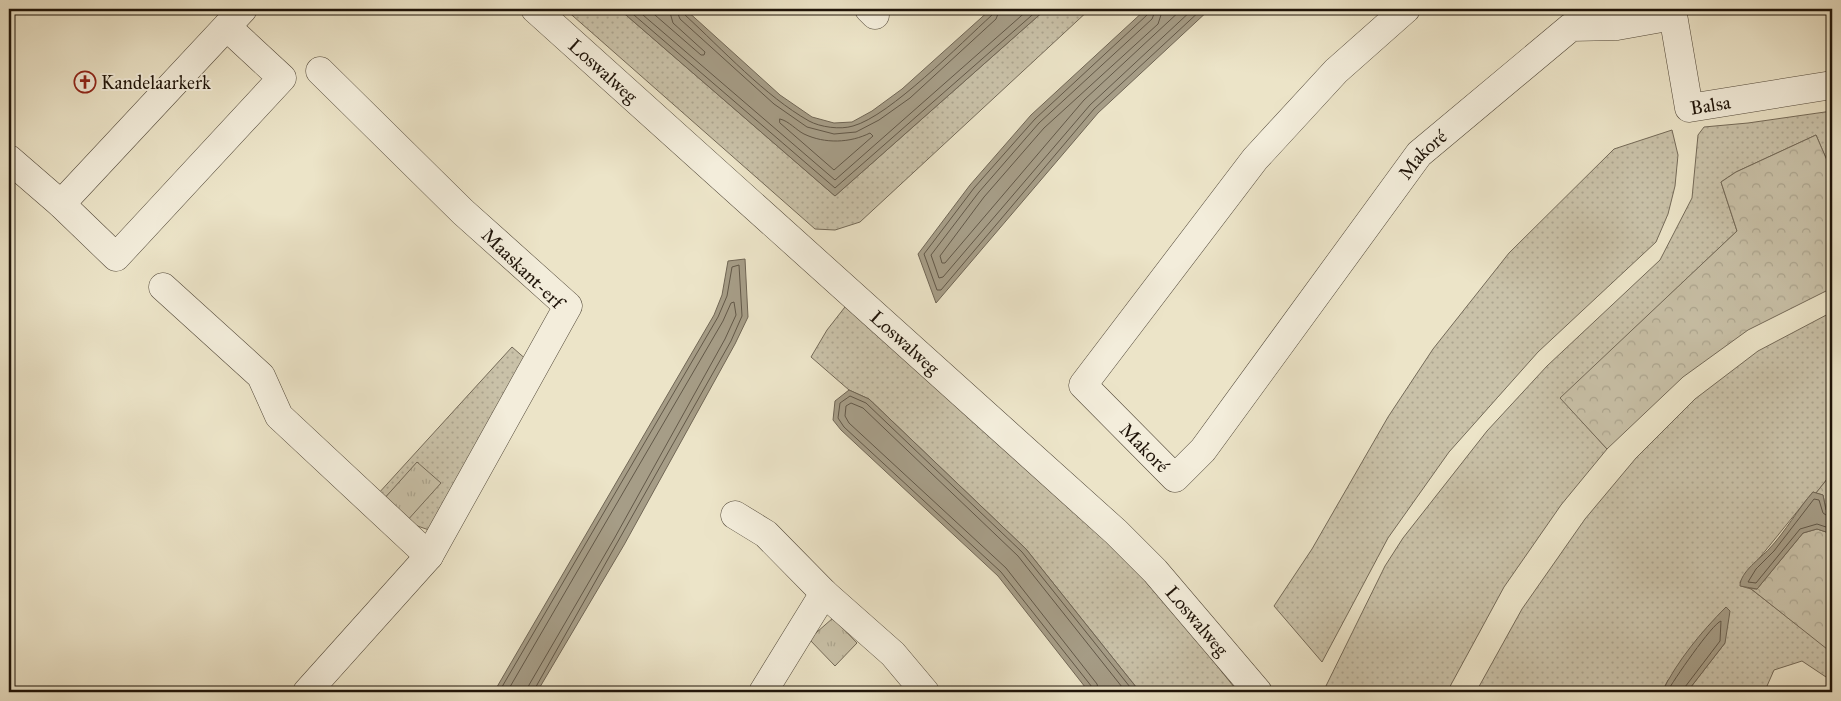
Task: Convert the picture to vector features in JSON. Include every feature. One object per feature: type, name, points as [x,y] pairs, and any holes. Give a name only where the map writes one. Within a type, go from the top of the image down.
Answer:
[{"type":"street","name":"Loswalweg","points":[[534,9],[1116,532],[1155,571],[1258,692]]},
{"type":"street","name":"Makoré","points":[[1406,9],[1336,70],[1255,159],[1083,384],[1176,478],[1203,450],[1419,154],[1569,18],[1617,26],[1672,12]]},
{"type":"street","name":"Balsa","points":[[1672,12],[1689,108],[1832,84]]},
{"type":"street","points":[[9,159],[61,204],[116,257],[282,78],[235,18],[61,204]]},
{"type":"street","name":"Maaskant-erf","points":[[307,692],[429,556],[568,306],[463,212],[320,71]]},
{"type":"street","points":[[163,287],[261,376],[279,416],[429,556]]},
{"type":"street","points":[[735,515],[766,534],[824,594],[893,654],[925,692]]},
{"type":"street","points":[[763,692],[824,594]]},
{"type":"green space","points":[[565,9],[619,9],[835,196],[1046,9],[1090,9],[860,222],[835,230],[815,229]]},
{"type":"green space","points":[[1832,111],[1832,172],[1816,135],[1736,172],[1721,182],[1737,231],[1561,398],[1607,449],[1561,505],[1504,587],[1447,692],[1323,692],[1385,566],[1403,538],[1487,431],[1547,366],[1660,260],[1692,198],[1698,135],[1704,127]]},
{"type":"green space","points":[[1672,130],[1678,155],[1675,186],[1668,214],[1656,242],[1538,352],[1449,452],[1388,538],[1322,662],[1274,606],[1312,549],[1388,417],[1433,349],[1509,253],[1614,149]]},
{"type":"green space","points":[[1816,135],[1832,172],[1832,288],[1748,330],[1683,377],[1607,449],[1560,398],[1737,231],[1721,182],[1736,172]]},
{"type":"green space","points":[[852,298],[1151,583],[1238,692],[1140,692],[1026,549],[869,399],[849,390],[811,357],[827,330]]},
{"type":"green space","points":[[1832,312],[1832,478],[1828,478],[1816,493],[1813,492],[1740,582],[1741,586],[1751,589],[1832,652],[1832,681],[1802,661],[1774,670],[1767,686],[1770,688],[1769,692],[1687,692],[1725,643],[1668,680],[1662,692],[1476,692],[1522,609],[1585,519],[1636,458],[1695,399],[1758,351]]},
{"type":"green space","points":[[512,347],[528,361],[429,530],[406,522],[418,462],[383,500],[377,495]]},
{"type":"green space","points":[[417,462],[441,483],[406,522],[383,500]]},
{"type":"green space","points":[[1828,478],[1832,478],[1832,516],[1826,510],[1823,495],[1816,493]]},
{"type":"green space","points":[[1817,529],[1832,534],[1832,653],[1750,588],[1757,589],[1803,533]]},
{"type":"green space","points":[[833,618],[857,643],[835,666],[809,639]]},
{"type":"water","points":[[619,9],[685,9],[780,95],[812,117],[834,123],[852,122],[872,111],[902,89],[991,9],[1046,9],[835,196]]},
{"type":"water","points":[[1146,9],[1210,9],[1098,113],[936,303],[918,254],[970,185],[1031,115]]},
{"type":"water","points":[[745,259],[748,317],[624,545],[537,692],[494,692],[714,315],[722,295],[728,261]]},
{"type":"water","points":[[849,390],[869,399],[1026,549],[1140,692],[1089,692],[998,576],[841,430],[833,420],[835,401]]},
{"type":"water","points":[[1813,492],[1823,495],[1826,510],[1832,516],[1832,534],[1817,529],[1803,533],[1757,589],[1740,586],[1743,576],[1775,542]]},
{"type":"water","points":[[1726,607],[1730,611],[1725,643],[1687,692],[1662,692],[1675,669],[1691,647]]},
{"type":"place","name":"Kandelaarkerk","points":[[85,82]]}]
